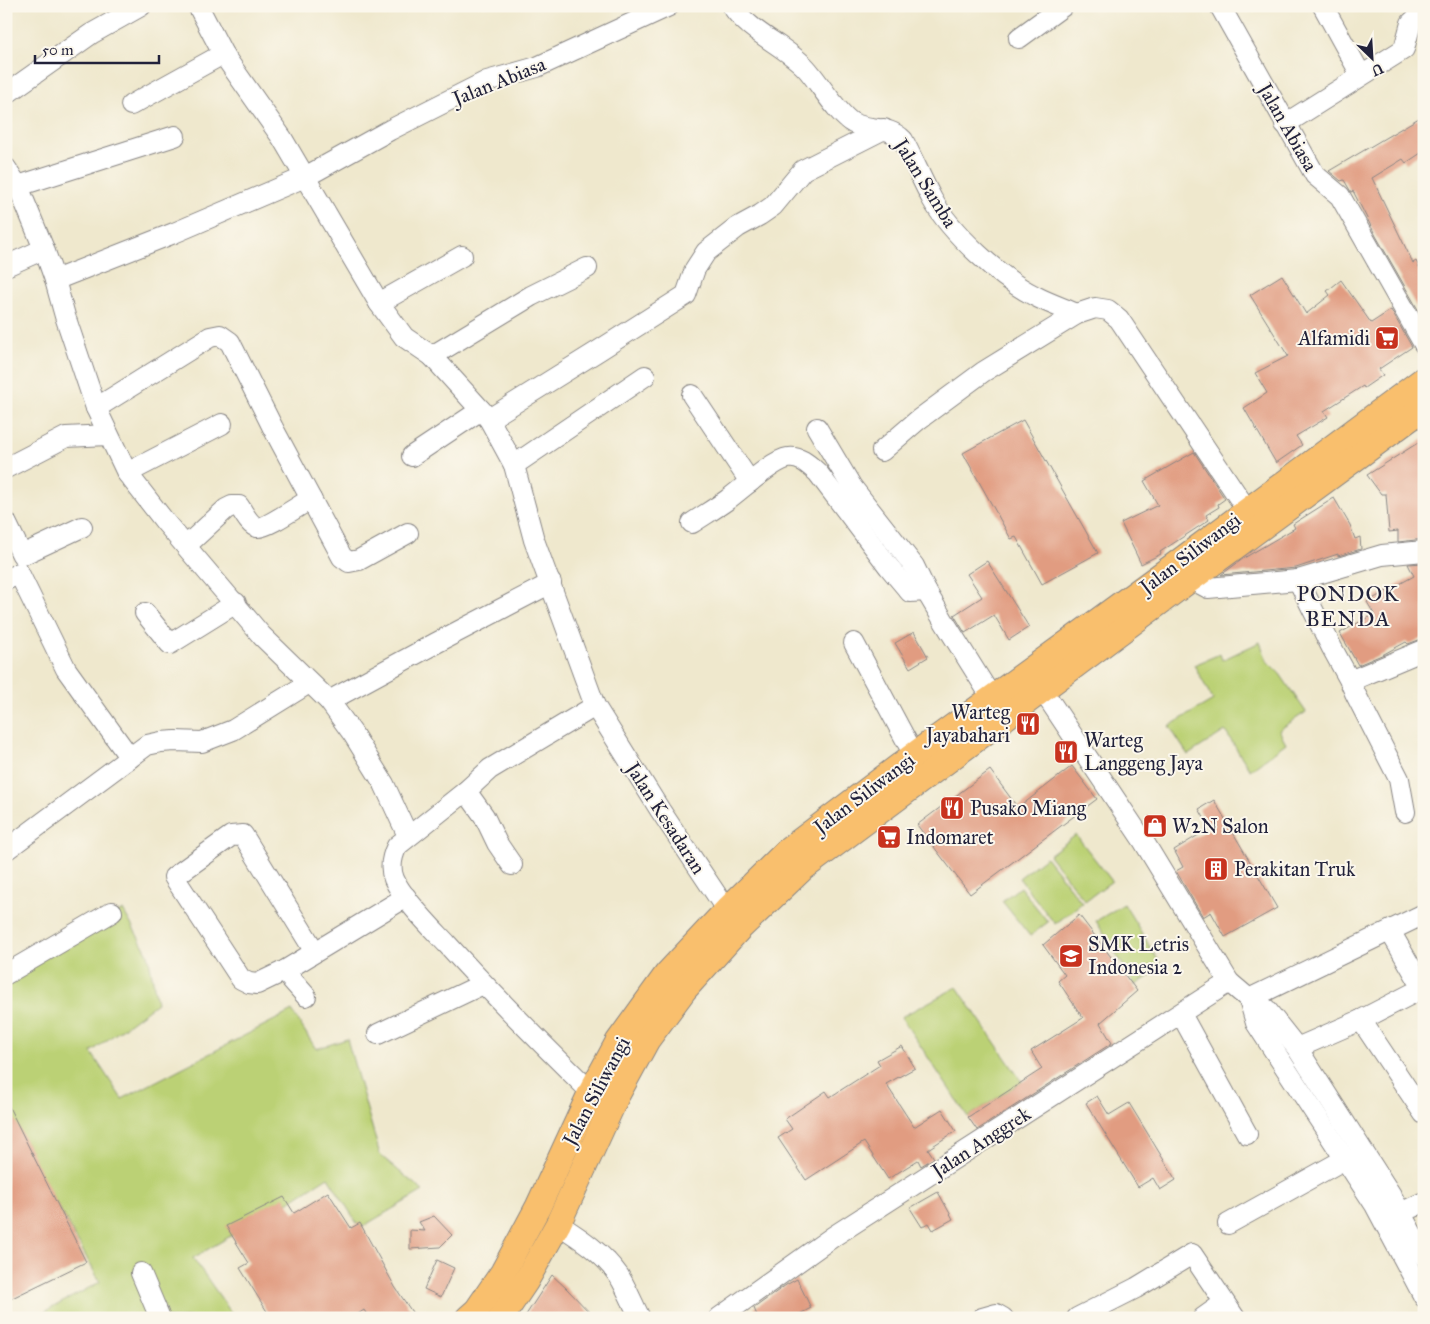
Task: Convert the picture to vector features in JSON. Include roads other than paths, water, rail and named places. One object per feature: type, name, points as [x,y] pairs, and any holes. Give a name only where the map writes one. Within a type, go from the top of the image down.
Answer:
[{"type":"main road","name":"Jalan Siliwangi","points":[[502,1318],[526,1281],[558,1224],[617,1095],[647,1040],[733,919],[787,851],[914,755],[1424,379]]},
{"type":"main road","name":"Jalan Siliwangi","points":[[468,1318],[477,1310],[502,1272],[529,1224],[591,1092],[618,1042],[667,974],[733,919],[1043,691],[1190,579],[1424,408]]},
{"type":"street","points":[[6,94],[91,34],[141,6]]},
{"type":"street","name":"Jalan Kesadaran","points":[[198,6],[223,54],[282,138],[379,303],[404,337],[432,356],[485,414],[514,464],[534,540],[595,706],[660,810],[733,919]]},
{"type":"street","name":"Jalan Abiasa","points":[[56,280],[174,233],[305,177],[390,130],[487,81],[538,67],[669,6]]},
{"type":"street","name":"Jalan Samba","points":[[732,6],[746,24],[775,42],[804,66],[839,110],[852,123],[896,133],[903,140],[932,199],[943,215],[962,238],[1008,280],[1034,296],[1077,314]]},
{"type":"street","points":[[1019,38],[1042,12],[1063,6]]},
{"type":"street","name":"Jalan Abiasa","points":[[1220,6],[1314,175],[1340,196],[1424,344]]},
{"type":"street","points":[[1323,6],[1362,75]]},
{"type":"street","points":[[1285,124],[1404,49],[1411,23],[1424,11]]},
{"type":"street","points":[[131,105],[223,54]]},
{"type":"street","points":[[412,456],[598,351],[686,295],[695,269],[706,252],[738,227],[773,206],[802,170],[884,129]]},
{"type":"street","points":[[18,186],[175,136]]},
{"type":"street","points":[[6,168],[18,186],[44,249],[56,280],[65,316],[96,408],[127,473],[166,523],[187,545],[262,636],[329,701],[353,734],[384,784],[408,836]]},
{"type":"street","points":[[6,266],[44,249]]},
{"type":"street","points":[[379,303],[462,256]]},
{"type":"street","points":[[432,356],[531,296],[587,268]]},
{"type":"street","points":[[882,451],[918,420],[982,372],[1077,314],[1095,308],[1108,310],[1119,318],[1247,510]]},
{"type":"street","points":[[96,408],[210,337],[220,335],[230,342],[342,557],[349,562],[359,560],[408,534]]},
{"type":"street","points":[[514,464],[645,376]]},
{"type":"street","points":[[692,395],[750,482]]},
{"type":"street","points":[[127,473],[222,424]]},
{"type":"street","points":[[817,428],[852,486],[914,566],[926,591],[992,698]]},
{"type":"street","points":[[6,468],[66,437],[108,435]]},
{"type":"street","points":[[6,481],[69,448],[78,436]]},
{"type":"street","points":[[692,523],[775,462],[787,458],[797,458],[806,462],[818,472],[910,592],[926,591]]},
{"type":"street","points":[[187,545],[226,509],[232,506],[239,506],[252,524],[258,527],[266,526],[311,499]]},
{"type":"street","points":[[6,522],[22,555],[82,527]]},
{"type":"street","points":[[1190,579],[1208,588],[1298,580],[1382,555],[1424,551]]},
{"type":"street","points":[[6,580],[19,573],[66,669],[130,758]]},
{"type":"street","points":[[1298,580],[1399,778],[1406,812]]},
{"type":"street","points":[[329,701],[436,642],[551,583]]},
{"type":"street","points":[[145,612],[170,644],[236,604]]},
{"type":"street","points":[[854,643],[914,755]]},
{"type":"street","points":[[1350,681],[1424,650]]},
{"type":"street","points":[[6,850],[147,745],[175,740],[202,742],[233,730],[309,683]]},
{"type":"street","points":[[1043,691],[1144,842],[1229,982],[1249,999],[1266,1009],[1297,1048],[1383,1200],[1424,1297]]},
{"type":"street","points":[[591,1092],[483,984],[434,931],[394,879],[391,866],[393,854],[397,846],[466,791],[490,769],[595,706]]},
{"type":"street","points":[[466,791],[484,816],[497,843],[512,865]]},
{"type":"street","points":[[315,952],[243,836],[231,836],[174,877],[241,979],[257,984],[284,971],[406,897]]},
{"type":"street","points":[[6,974],[112,912]]},
{"type":"street","points":[[1249,999],[1424,914]]},
{"type":"street","points":[[1297,1048],[1361,1020],[1423,989],[1390,931]]},
{"type":"street","points":[[284,971],[306,996]]},
{"type":"street","name":"Jalan Anggrek","points":[[719,1318],[741,1312],[834,1236],[1229,982]]},
{"type":"street","points":[[378,1034],[483,984]]},
{"type":"street","points":[[1249,999],[1256,1023],[1345,1159],[1383,1200],[1400,1213],[1424,1256]]},
{"type":"street","points":[[1181,1014],[1247,1134]]},
{"type":"street","points":[[1361,1020],[1424,1114]]},
{"type":"street","points":[[1228,1224],[1345,1159]]},
{"type":"street","points":[[1400,1213],[1424,1202]]},
{"type":"street","points":[[558,1224],[584,1241],[610,1265],[619,1276],[640,1318]]},
{"type":"street","points":[[1076,1318],[1136,1288],[1192,1254],[1230,1311],[1203,1318]]},
{"type":"street","points":[[141,1273],[160,1318]]},
{"type":"street","points":[[982,1318],[996,1314],[1003,1318]]},
{"type":"waterway","points":[[1416,1260],[1424,1274]]},
{"type":"place","name":"Alfamidi","points":[[1387,338]]},
{"type":"place","name":"Warteg Jayabahari","points":[[1028,724]]},
{"type":"place","name":"Warteg Langgeng Jaya","points":[[1066,752]]},
{"type":"place","name":"Pusako Miang","points":[[952,808]]},
{"type":"place","name":"W2N Salon","points":[[1155,826]]},
{"type":"place","name":"Indomaret","points":[[889,837]]},
{"type":"place","name":"Perakitan Truk","points":[[1216,869]]},
{"type":"place","name":"SMK Letris Indonesia 2","points":[[1071,956]]},
{"type":"district","name":"PONDOK BENDA","points":[[1348,606]]}]
